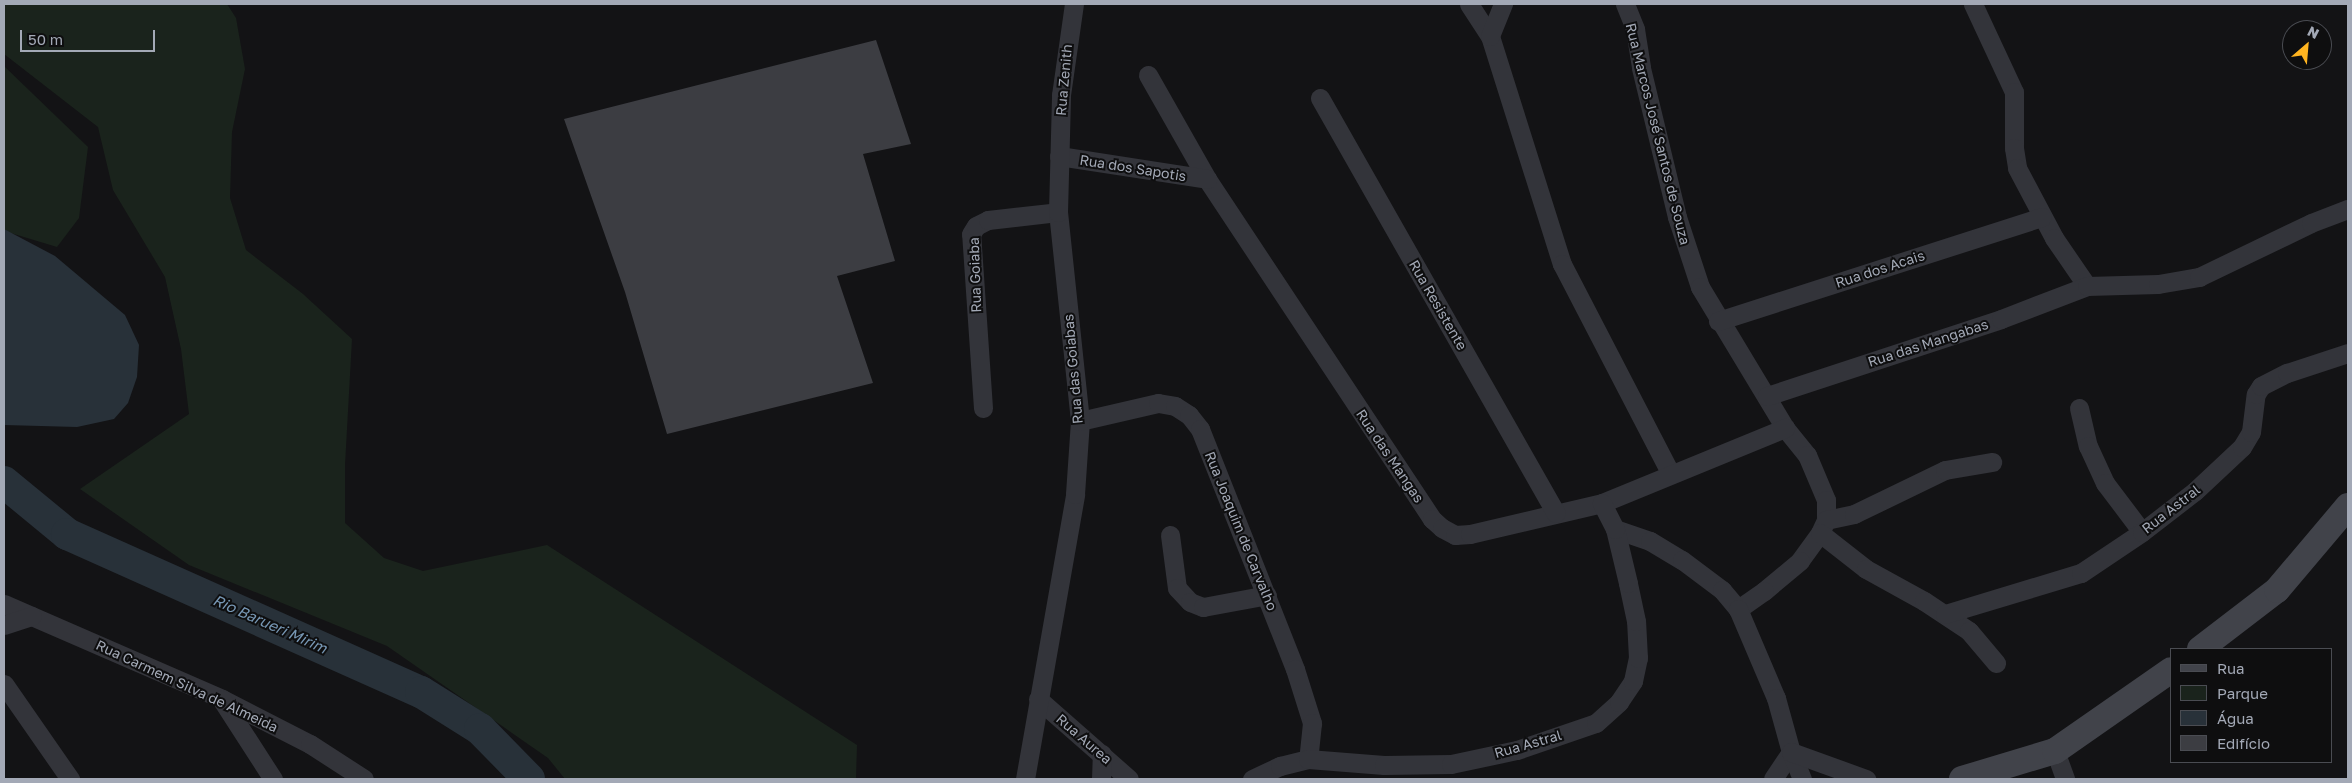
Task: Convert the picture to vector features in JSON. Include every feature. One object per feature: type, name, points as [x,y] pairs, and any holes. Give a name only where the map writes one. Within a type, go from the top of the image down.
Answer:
[{"type":"main road","points":[[2201,648],[2277,590],[2348,506]]},
{"type":"main road","points":[[1962,779],[2055,751],[2170,671]]},
{"type":"street","name":"Rua Zenith","points":[[1059,156],[1064,54],[1074,4]]},
{"type":"street","points":[[1469,4],[1490,36],[1562,264],[1670,472]]},
{"type":"street","points":[[1490,36],[1503,4]]},
{"type":"street","name":"Rua Marcos José Santos de Souza","points":[[1625,4],[1635,29],[1641,68],[1688,255],[1718,321],[1768,396],[1785,428],[1807,454],[1820,481],[1826,500],[1823,527]]},
{"type":"street","points":[[1973,4],[2014,92],[2014,148],[2018,168],[2042,217],[2087,286]]},
{"type":"street","name":"Rua das Mangas","points":[[1148,75],[1207,179],[1432,519],[1455,535],[1470,534],[1602,503],[1670,472],[1785,428]]},
{"type":"street","name":"Rua Resistente","points":[[1320,98],[1556,513]]},
{"type":"street","name":"Rua dos Sapotis","points":[[1059,156],[1207,179]]},
{"type":"street","name":"Rua das Goiabas","points":[[1038,699],[1075,494],[1080,422],[1058,212],[1059,156]]},
{"type":"street","name":"Rua das Mangabas","points":[[1768,396],[2001,319],[2087,286],[2158,284],[2199,278],[2311,223],[2348,209]]},
{"type":"street","name":"Rua Goiaba","points":[[983,408],[971,234],[976,226],[988,220],[1058,212]]},
{"type":"street","name":"Rua dos Acais","points":[[1718,321],[2042,217]]},
{"type":"street","name":"Rua Astral","points":[[1945,614],[2081,573],[2142,532],[2195,491],[2242,447],[2251,432],[2256,394],[2261,386],[2287,373],[2348,354]]},
{"type":"street","name":"Rua Joaquim de Carvalho","points":[[1080,422],[1158,403],[1175,406],[1189,415],[1200,429],[1266,595],[1312,723],[1308,759]]},
{"type":"street","points":[[2079,408],[2088,446],[2106,484],[2142,532]]},
{"type":"street","points":[[1738,609],[1800,561],[1823,527],[1854,514],[1918,480],[1945,470],[1992,462]]},
{"type":"street","name":"Rua Astral","points":[[1252,779],[1280,766],[1308,759],[1384,765],[1451,764],[1518,750],[1596,723],[1620,702],[1632,681],[1638,658],[1636,621],[1615,528],[1602,503]]},
{"type":"street","points":[[1823,527],[1866,569],[1945,614],[1969,631],[1996,663]]},
{"type":"street","points":[[1615,528],[1650,541],[1682,560],[1722,590],[1738,609],[1776,698],[1791,752],[1802,779]]},
{"type":"street","points":[[1170,535],[1176,588],[1190,602],[1203,607],[1266,595]]},
{"type":"street","name":"Rua Carmem Silva de Almeida","points":[[4,604],[222,699],[310,744],[364,779]]},
{"type":"street","points":[[4,625],[11,620],[32,616]]},
{"type":"street","points":[[4,684],[11,706],[70,779]]},
{"type":"street","points":[[222,699],[273,779]]},
{"type":"street","points":[[1025,779],[1038,699]]},
{"type":"street","name":"Rua Aurea","points":[[1038,699],[1129,779]]},
{"type":"street","points":[[2055,751],[2065,779]]},
{"type":"street","points":[[1773,779],[1791,752]]},
{"type":"street","points":[[1791,752],[1866,779]]},
{"type":"street","points":[[1100,779],[1102,754]]},
{"type":"green space","points":[[4,4],[227,4],[236,18],[245,69],[232,132],[230,198],[246,250],[303,294],[352,339],[345,465],[345,523],[384,558],[423,571],[547,545],[857,745],[856,779],[565,779],[548,758],[387,646],[189,565],[80,489],[189,414],[181,349],[165,277],[113,190],[98,127],[4,54]]},
{"type":"green space","points":[[4,66],[88,147],[79,218],[57,247],[4,231]]},
{"type":"water","points":[[4,229],[55,256],[125,315],[139,345],[137,377],[128,403],[114,419],[77,427],[4,425]]},
{"type":"building","points":[[876,40],[911,144],[863,154],[895,261],[837,276],[873,383],[667,434],[625,292],[564,119]]},
{"type":"waterway","name":"Rio Barueri Mirim","points":[[4,482],[67,534],[421,692],[480,729],[529,779]]}]
